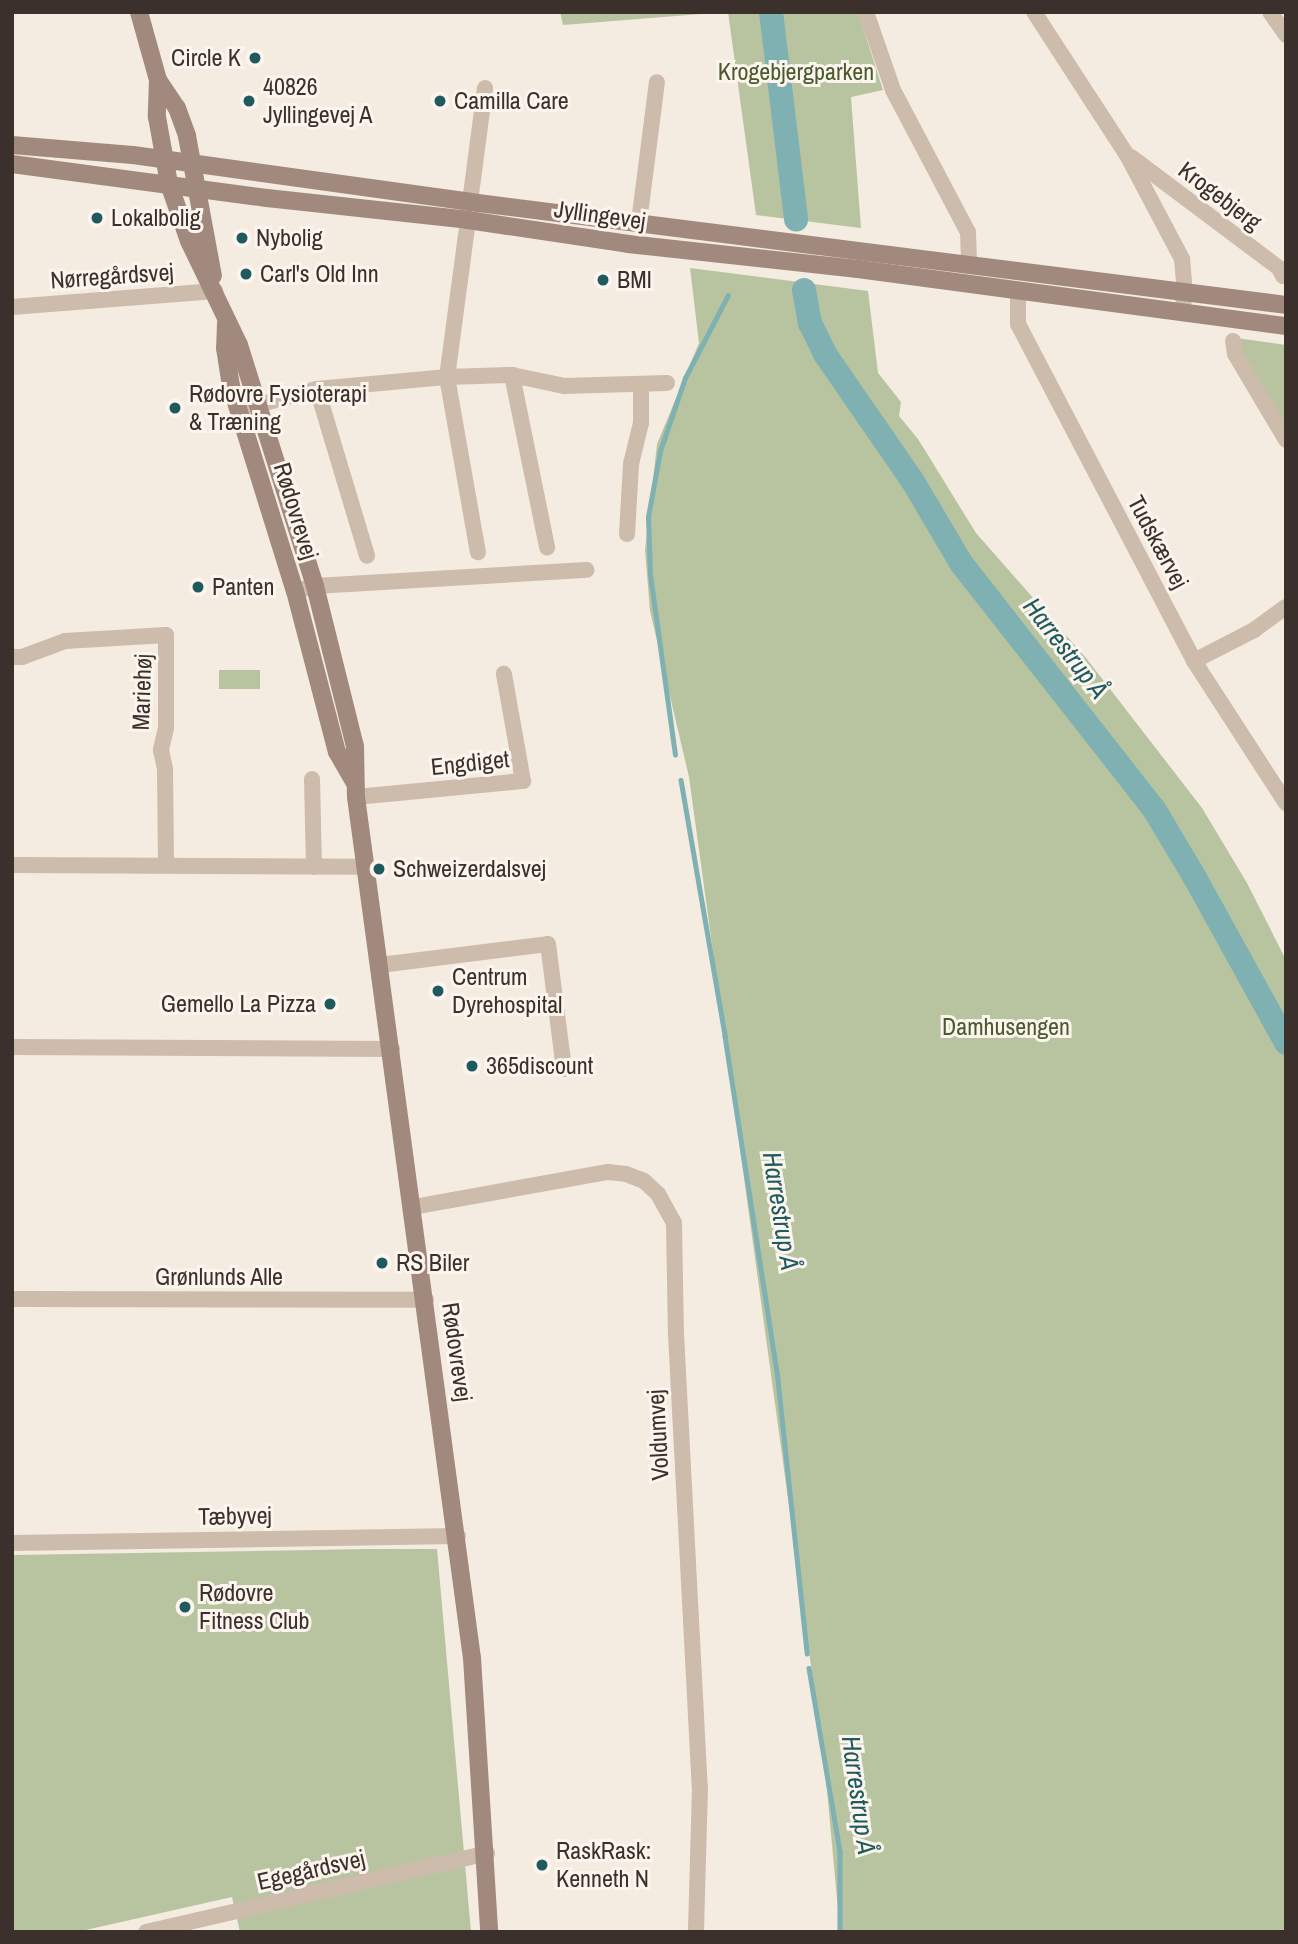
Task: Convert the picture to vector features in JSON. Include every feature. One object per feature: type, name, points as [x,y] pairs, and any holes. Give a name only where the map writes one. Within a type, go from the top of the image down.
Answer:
[{"type":"street","name":"Rødovrevej","points":[[139,12],[158,80],[158,117],[169,184],[189,241],[215,291],[226,323],[239,345],[315,586],[349,713],[355,746],[355,789],[458,1535],[472,1658],[487,1853],[489,1932]]},
{"type":"street","points":[[866,12],[893,90],[968,232],[970,263]]},
{"type":"street","name":"Krogebjerg","points":[[1034,12],[1127,155],[1182,260],[1185,292]]},
{"type":"street","points":[[1270,12],[1286,35]]},
{"type":"street","name":"Rødovrevej","points":[[158,80],[177,108],[192,164],[215,291]]},
{"type":"street","name":"Jyllingevej","points":[[639,222],[657,82]]},
{"type":"street","points":[[478,552],[447,377],[485,88]]},
{"type":"street","name":"Jyllingevej","points":[[12,145],[192,164],[469,211],[628,244],[858,269],[1286,326]]},
{"type":"street","name":"Krogebjerg","points":[[1127,155],[1279,268],[1283,276]]},
{"type":"street","name":"Jyllingevej","points":[[12,164],[197,190],[639,222],[1286,305]]},
{"type":"street","name":"Nørregårdsvej","points":[[12,307],[215,291]]},
{"type":"street","name":"Tudskærvej","points":[[1018,291],[1017,324],[1195,661],[1286,803]]},
{"type":"street","points":[[1182,313],[1185,292]]},
{"type":"street","name":"Rødovrevej","points":[[226,323],[225,348],[231,386],[295,592],[337,752],[355,789]]},
{"type":"street","points":[[1233,341],[1235,354],[1286,440]]},
{"type":"street","points":[[512,375],[547,547]]},
{"type":"street","points":[[240,413],[257,405],[317,389],[447,377],[512,375],[564,386],[667,383]]},
{"type":"street","points":[[626,534],[631,464],[641,423],[641,384]]},
{"type":"street","points":[[317,389],[367,556]]},
{"type":"street","name":"Rødovrevej","points":[[295,592],[315,586],[587,570]]},
{"type":"street","points":[[1195,661],[1254,630],[1286,607]]},
{"type":"street","name":"Mariehøj","points":[[12,657],[22,657],[65,641],[166,635],[166,729],[161,750],[165,769],[166,864]]},
{"type":"street","name":"Engdiget","points":[[355,789],[523,780],[505,674]]},
{"type":"street","points":[[312,779],[314,867]]},
{"type":"street","points":[[12,865],[367,867]]},
{"type":"street","points":[[380,965],[548,944],[564,1069]]},
{"type":"street","points":[[12,1047],[392,1049]]},
{"type":"street","name":"Voldumvej","points":[[413,1207],[608,1172],[626,1174],[644,1181],[658,1194],[674,1223],[676,1334],[699,1775],[700,1881],[696,1932]]},
{"type":"street","name":"Grønlunds Alle","points":[[12,1299],[426,1300]]},
{"type":"street","name":"Tæbyvej","points":[[12,1543],[458,1535]]},
{"type":"street","name":"Egegårdsvej","points":[[146,1932],[487,1853]]},
{"type":"green space","name":"Krogebjergparken","points":[[560,12],[726,12],[563,25]]},
{"type":"green space","name":"Krogebjergparken","points":[[728,12],[858,12],[883,90],[851,97],[861,228],[756,215]]},
{"type":"green space","name":"Damhusengen","points":[[690,268],[868,291],[878,373],[901,402],[899,416],[918,439],[976,533],[1086,658],[1202,808],[1247,883],[1286,960],[1286,1932],[840,1932],[825,1768],[689,777],[650,611],[645,550],[657,444],[699,343]]},
{"type":"green space","points":[[1236,338],[1286,345],[1286,431],[1239,355]]},
{"type":"green space","points":[[219,670],[260,670],[260,689],[219,689]]},
{"type":"green space","points":[[437,1549],[471,1932],[240,1932],[232,1897],[77,1932],[12,1932],[12,1555]]},
{"type":"waterway","name":"Harrestrup Å","points":[[771,12],[796,219]]},
{"type":"waterway","name":"Harrestrup Å","points":[[804,290],[810,323],[825,354],[912,480],[961,563],[1154,809],[1286,1043]]},
{"type":"waterway","name":"Harrestrup Å","points":[[675,755],[650,575],[648,517],[660,451],[685,378],[728,295]]},
{"type":"waterway","name":"Harrestrup Å","points":[[681,780],[725,1036],[778,1380],[807,1653]]},
{"type":"waterway","name":"Harrestrup Å","points":[[809,1668],[840,1852],[840,1932]]},
{"type":"place","name":"Circle K","points":[[255,58]]},
{"type":"place","name":"40826 Jyllingevej A","points":[[249,101]]},
{"type":"place","name":"Camilla Care","points":[[440,101]]},
{"type":"place","name":"Lokalbolig","points":[[97,218]]},
{"type":"place","name":"Nybolig","points":[[242,238]]},
{"type":"place","name":"Carl's Old Inn","points":[[246,274]]},
{"type":"place","name":"BMI","points":[[603,280]]},
{"type":"place","name":"Rødovre Fysioterapi & Træning","points":[[175,408]]},
{"type":"place","name":"Panten","points":[[198,587]]},
{"type":"place","name":"Schweizerdalsvej","points":[[379,869]]},
{"type":"place","name":"Centrum Dyrehospital","points":[[438,991]]},
{"type":"place","name":"Gemello La Pizza","points":[[330,1004]]},
{"type":"place","name":"365discount","points":[[472,1066]]},
{"type":"place","name":"RS Biler","points":[[382,1263]]},
{"type":"place","name":"Rødovre Fitness Club","points":[[185,1607]]},
{"type":"place","name":"RaskRask: Kenneth N","points":[[542,1865]]}]
